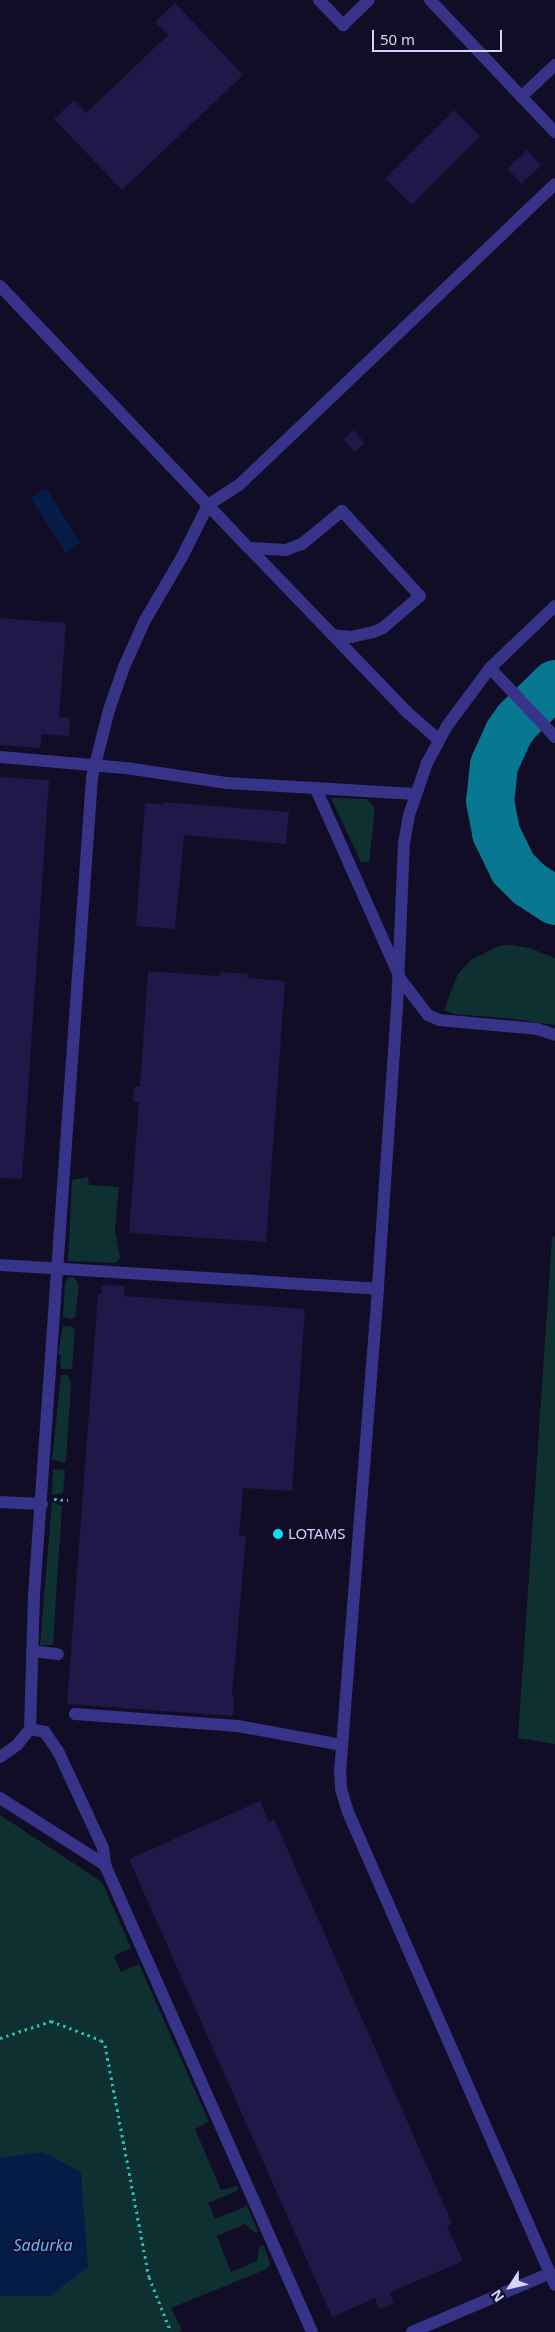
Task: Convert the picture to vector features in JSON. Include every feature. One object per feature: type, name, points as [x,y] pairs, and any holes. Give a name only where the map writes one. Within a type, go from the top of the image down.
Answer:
[{"type":"lane","points":[[319,0],[343,25],[369,0]]},
{"type":"lane","points":[[430,0],[555,132]]},
{"type":"lane","points":[[521,97],[555,65]]},
{"type":"lane","points":[[0,1757],[17,1745],[30,1728],[32,1651],[92,777],[109,710],[124,668],[144,622],[182,557],[208,505],[238,485],[555,184]]},
{"type":"lane","points":[[0,286],[408,713],[439,740]]},
{"type":"lane","points":[[249,548],[286,550],[302,544],[342,511],[420,596],[382,628],[350,638],[333,635]]},
{"type":"lane","points":[[412,2332],[552,2279],[348,1812],[341,1789],[342,1745],[378,1289],[398,971],[404,842],[416,794],[427,763],[447,726],[490,668],[555,606]]},
{"type":"lane","points":[[490,668],[555,737]]},
{"type":"lane","points":[[0,758],[95,765],[226,783],[416,794]]},
{"type":"lane","points":[[316,789],[402,980],[428,1015],[438,1020],[537,1029],[555,1035]]},
{"type":"lane","points":[[0,1265],[378,1289]]},
{"type":"lane","points":[[0,1502],[42,1504]]},
{"type":"lane","points":[[32,1651],[58,1654]]},
{"type":"lane","points":[[75,1714],[238,1726],[342,1745]]},
{"type":"lane","points":[[30,1728],[45,1732],[58,1751],[103,1848],[105,1865],[312,2332]]},
{"type":"lane","points":[[0,1798],[105,1865]]},
{"type":"path","points":[[0,2038],[52,2021],[101,2040],[105,2045],[149,2277],[171,2332]]},
{"type":"green space","points":[[331,798],[367,799],[375,808],[369,862],[361,862]]},
{"type":"green space","points":[[510,945],[529,948],[555,958],[555,1025],[515,1019],[454,1014],[444,1010],[458,974],[471,960],[499,946]]},
{"type":"green space","points":[[88,1177],[89,1185],[119,1187],[115,1230],[120,1258],[116,1263],[68,1261],[72,1180]]},
{"type":"green space","points":[[555,1236],[555,1744],[518,1738],[552,1238]]},
{"type":"green space","points":[[74,1277],[79,1286],[75,1317],[72,1319],[63,1317],[65,1284],[67,1278]]},
{"type":"green space","points":[[63,1326],[73,1327],[75,1331],[72,1369],[61,1369],[61,1355],[58,1354]]},
{"type":"green space","points":[[61,1375],[68,1375],[71,1384],[66,1463],[52,1460]]},
{"type":"green space","points":[[53,1469],[65,1470],[63,1493],[52,1495]]},
{"type":"green space","points":[[52,1502],[62,1506],[53,1645],[40,1645]]},
{"type":"green space","points":[[0,1815],[102,1882],[131,1948],[114,1956],[121,1972],[139,1964],[209,2122],[195,2129],[221,2190],[238,2186],[237,2191],[208,2203],[215,2219],[247,2206],[258,2231],[255,2233],[245,2224],[217,2236],[231,2272],[257,2261],[259,2248],[263,2245],[267,2254],[270,2264],[267,2269],[171,2308],[182,2330],[178,2332],[0,2332]]},
{"type":"water","points":[[46,488],[80,543],[65,553],[31,498]]},
{"type":"water","name":"Sadurka","points":[[43,2152],[81,2172],[88,2267],[50,2296],[0,2296],[0,2158]]},
{"type":"building","points":[[175,3],[243,75],[122,190],[54,119],[74,100],[86,113],[168,35],[155,22]]},
{"type":"building","points":[[454,110],[480,136],[412,205],[385,179]]},
{"type":"building","points":[[527,150],[541,165],[522,184],[507,168]]},
{"type":"building","points":[[354,430],[365,443],[354,452],[343,439]]},
{"type":"building","points":[[0,618],[66,623],[59,717],[70,718],[69,736],[42,734],[40,748],[0,745]]},
{"type":"building","points":[[0,777],[49,780],[22,1179],[0,1178]]},
{"type":"building","points":[[163,802],[289,812],[286,844],[184,835],[175,929],[136,926],[145,803],[163,804]]},
{"type":"building","points":[[148,971],[219,976],[220,972],[248,974],[247,978],[285,981],[266,1242],[129,1233],[139,1102],[133,1101],[134,1087],[140,1087]]},
{"type":"building","points":[[101,1285],[125,1286],[124,1296],[305,1309],[292,1491],[243,1488],[239,1536],[246,1536],[232,1696],[234,1696],[233,1716],[67,1704],[98,1294],[101,1294]]},
{"type":"building","points":[[260,1801],[269,1822],[274,1819],[452,2223],[447,2226],[463,2261],[389,2293],[394,2303],[379,2309],[375,2298],[332,2317],[129,1859]]},
{"type":"taxiway","points":[[555,684],[517,721],[508,734],[494,765],[490,801],[496,833],[513,868],[529,884],[555,901]]},
{"type":"place","name":"LOTAMS","points":[[278,1534]]}]
